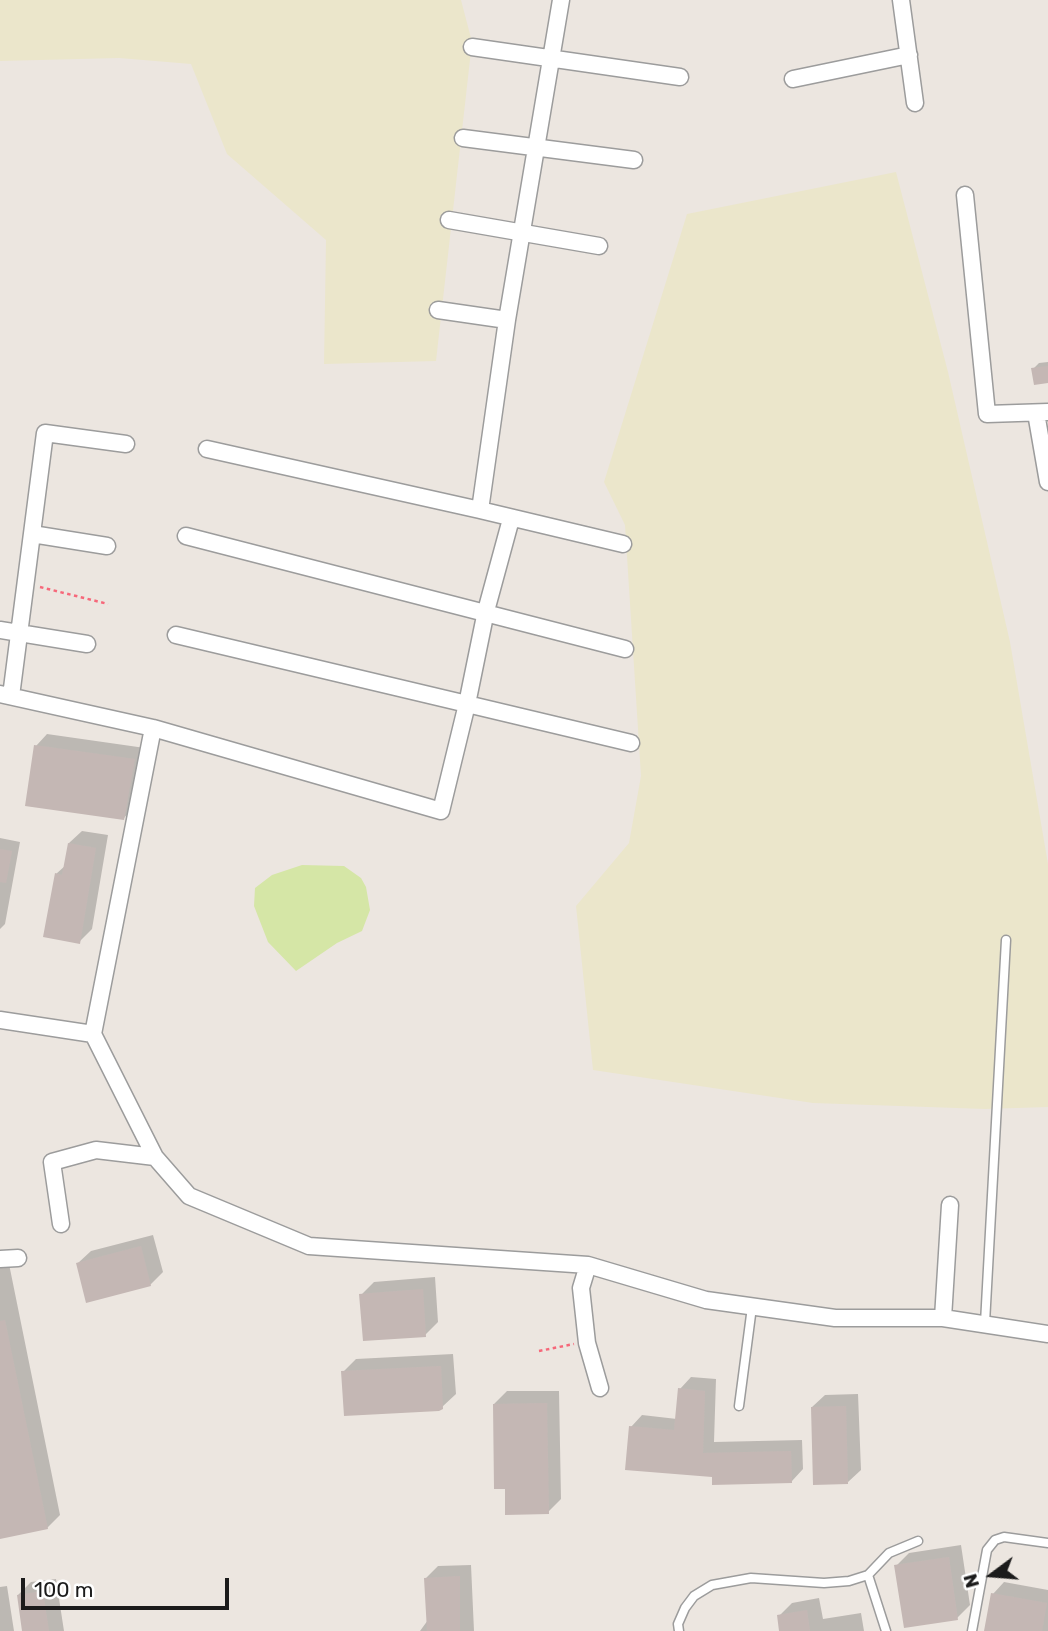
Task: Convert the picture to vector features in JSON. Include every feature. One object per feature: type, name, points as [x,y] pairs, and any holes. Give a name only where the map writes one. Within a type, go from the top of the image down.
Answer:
[{"type":"street","points":[[480,510],[507,320],[561,0]]},
{"type":"street","points":[[901,0],[915,103]]},
{"type":"street","points":[[472,47],[680,77]]},
{"type":"street","points":[[793,79],[909,55]]},
{"type":"street","points":[[463,138],[634,160]]},
{"type":"street","points":[[965,195],[986,414],[1042,412],[1048,480]]},
{"type":"street","points":[[449,220],[599,246]]},
{"type":"street","points":[[438,310],[507,320]]},
{"type":"street","points":[[127,444],[45,433],[19,634],[6,695],[153,728],[441,811],[486,611],[511,519]]},
{"type":"street","points":[[207,449],[623,544]]},
{"type":"street","points":[[32,534],[107,546]]},
{"type":"street","points":[[186,536],[486,611],[625,649]]},
{"type":"street","points":[[0,630],[88,644]]},
{"type":"street","points":[[176,635],[631,743]]},
{"type":"street","points":[[153,728],[93,1034],[155,1157],[189,1196],[309,1247],[588,1265],[706,1300],[752,1307],[835,1318],[943,1318],[1048,1334]]},
{"type":"street","points":[[0,1020],[93,1034]]},
{"type":"street","points":[[61,1224],[52,1161],[96,1150],[155,1157]]},
{"type":"street","points":[[943,1318],[950,1205]]},
{"type":"street","points":[[0,1259],[18,1258]]},
{"type":"street","points":[[588,1265],[581,1288],[587,1341],[600,1388]]},
{"type":"lane","points":[[985,1324],[1006,940]]},
{"type":"lane","points":[[740,1406],[752,1307]]},
{"type":"lane","points":[[972,1631],[987,1550],[995,1540],[1004,1537],[1048,1543]]},
{"type":"lane","points":[[679,1631],[678,1624],[685,1608],[694,1596],[712,1585],[751,1578],[824,1583],[868,1575],[889,1553],[918,1541]]},
{"type":"lane","points":[[868,1575],[886,1631]]},
{"type":"path","points":[[26,583],[108,604]]},
{"type":"path","points":[[539,1351],[587,1341]]},
{"type":"shaded area","points":[[0,0],[461,0],[472,42],[436,361],[324,364],[326,240],[227,154],[191,64],[119,58],[0,61]]},
{"type":"shaded area","points":[[896,172],[948,372],[1010,642],[1048,864],[1048,1107],[985,1109],[813,1103],[593,1070],[576,906],[629,843],[641,776],[625,525],[604,482],[687,214]]},
{"type":"green space","points":[[302,865],[344,866],[361,878],[366,887],[370,910],[362,931],[337,943],[296,971],[268,942],[254,906],[255,888],[272,875]]},
{"type":"building","points":[[1048,366],[1048,383],[1034,385],[1031,368]]},
{"type":"building","points":[[34,745],[135,759],[124,820],[25,806]]},
{"type":"building","points":[[68,843],[96,848],[80,944],[43,937],[55,873],[62,875]]},
{"type":"building","points":[[0,849],[12,851],[6,883],[0,882]]},
{"type":"building","points":[[141,1246],[151,1286],[86,1303],[76,1263]]},
{"type":"building","points":[[423,1289],[426,1337],[363,1341],[359,1294]]},
{"type":"building","points":[[5,1320],[48,1529],[0,1539],[0,1321]]},
{"type":"building","points":[[441,1366],[443,1409],[344,1416],[341,1371]]},
{"type":"building","points":[[678,1388],[705,1391],[703,1453],[791,1451],[792,1483],[712,1485],[712,1477],[625,1470],[629,1426],[674,1430]]},
{"type":"building","points":[[547,1403],[549,1514],[505,1515],[505,1489],[494,1489],[493,1404]]},
{"type":"building","points":[[846,1406],[848,1484],[813,1485],[811,1407]]},
{"type":"building","points":[[949,1557],[958,1620],[904,1628],[894,1565]]},
{"type":"building","points":[[460,1576],[460,1631],[427,1631],[424,1578]]},
{"type":"building","points":[[43,1591],[49,1631],[22,1631],[17,1595]]},
{"type":"building","points":[[991,1593],[1047,1603],[1042,1631],[984,1631]]},
{"type":"building","points":[[807,1610],[810,1631],[779,1631],[777,1615]]}]
